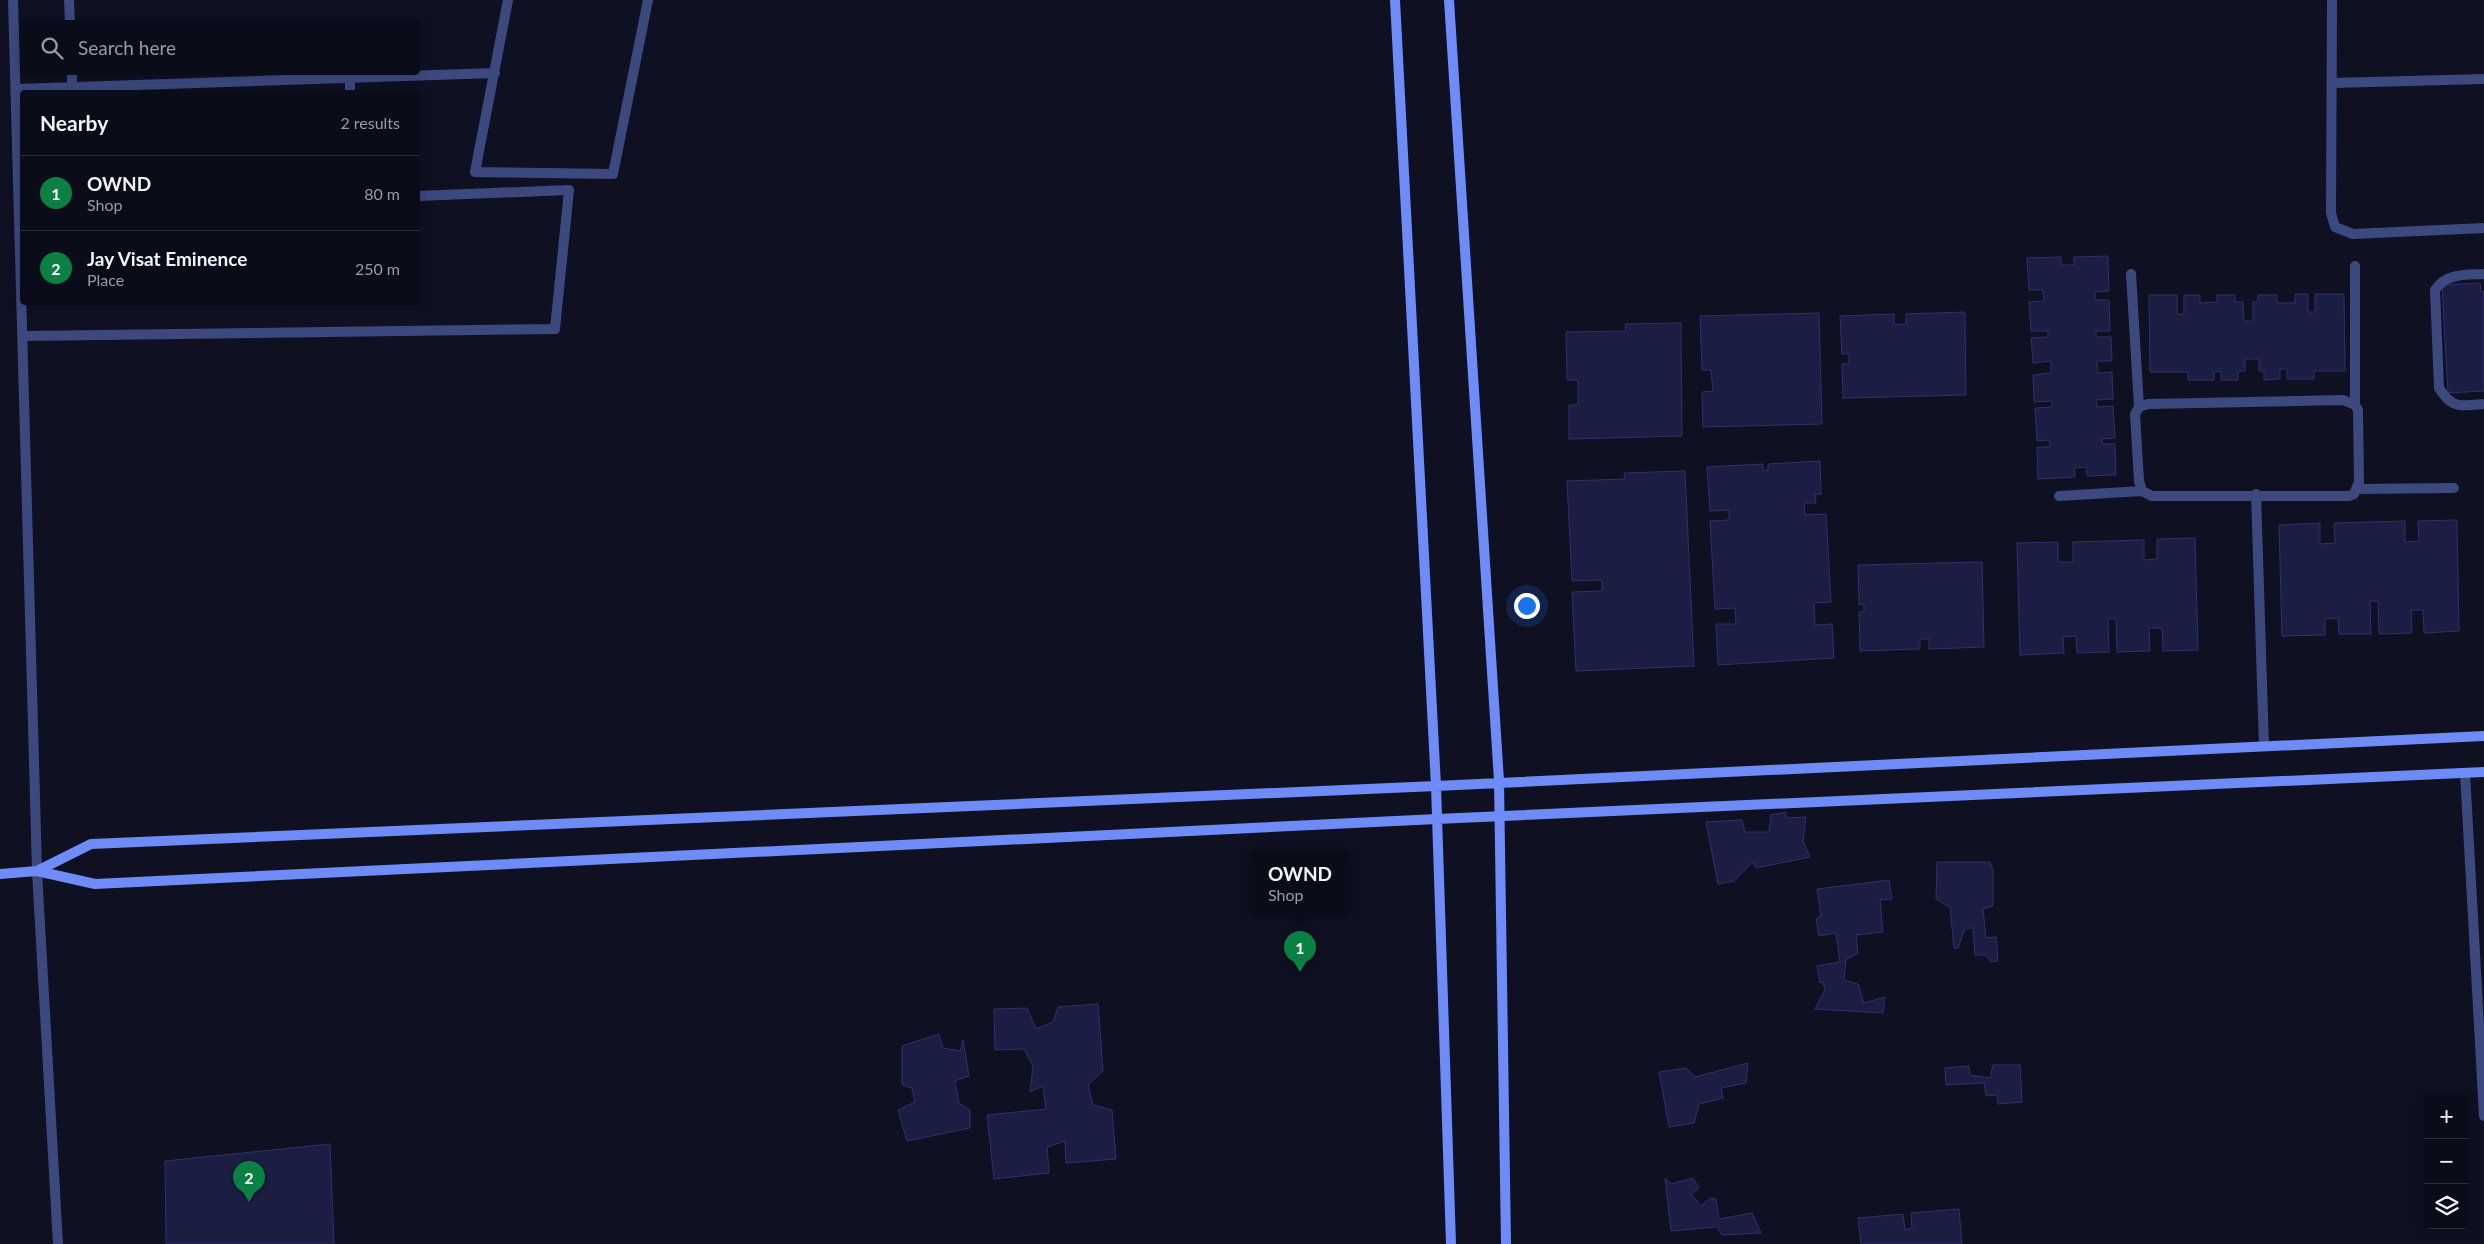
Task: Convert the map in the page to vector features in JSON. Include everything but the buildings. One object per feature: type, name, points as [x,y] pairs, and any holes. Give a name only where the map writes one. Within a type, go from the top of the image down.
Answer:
[{"type":"street","points":[[13,0],[20,182]]},
{"type":"street","points":[[69,0],[70,20]]},
{"type":"street","points":[[508,0],[475,172],[613,174],[648,0]]},
{"type":"street","points":[[1395,0],[1436,786],[1451,1244]]},
{"type":"street","points":[[1448,0],[1499,781],[1506,1244]]},
{"type":"street","points":[[2332,0],[2330,212],[2335,227],[2353,234],[2484,228]]},
{"type":"street","points":[[17,89],[66,90],[495,73]]},
{"type":"street","points":[[66,90],[71,75]]},
{"type":"street","points":[[350,78],[350,90]]},
{"type":"street","points":[[2332,83],[2484,79]]},
{"type":"street","points":[[23,336],[555,329],[569,190],[420,196]]},
{"type":"street","points":[[2355,266],[2355,405],[2358,410],[2357,489]]},
{"type":"street","points":[[2131,274],[2139,407],[2135,414],[2139,481],[2142,491]]},
{"type":"street","points":[[2484,274],[2451,277],[2440,283],[2434,290],[2439,388],[2446,400],[2458,406],[2484,404]]},
{"type":"street","points":[[22,305],[37,871],[58,1244]]},
{"type":"street","points":[[2139,407],[2148,404],[2343,400],[2355,405]]},
{"type":"street","points":[[2059,496],[2142,491],[2152,496],[2256,494],[2349,496],[2357,489],[2454,488]]},
{"type":"street","points":[[2256,494],[2264,746]]},
{"type":"street","points":[[37,871],[91,844],[1436,786],[1499,781],[2484,736]]},
{"type":"street","points":[[0,874],[37,871],[95,884],[1500,816],[2484,772]]},
{"type":"street","points":[[2465,773],[2484,1116]]},
{"type":"place","name":"OWND","points":[[1300,972]]},
{"type":"place","name":"Jay Visat Eminence","points":[[249,1202]]}]
